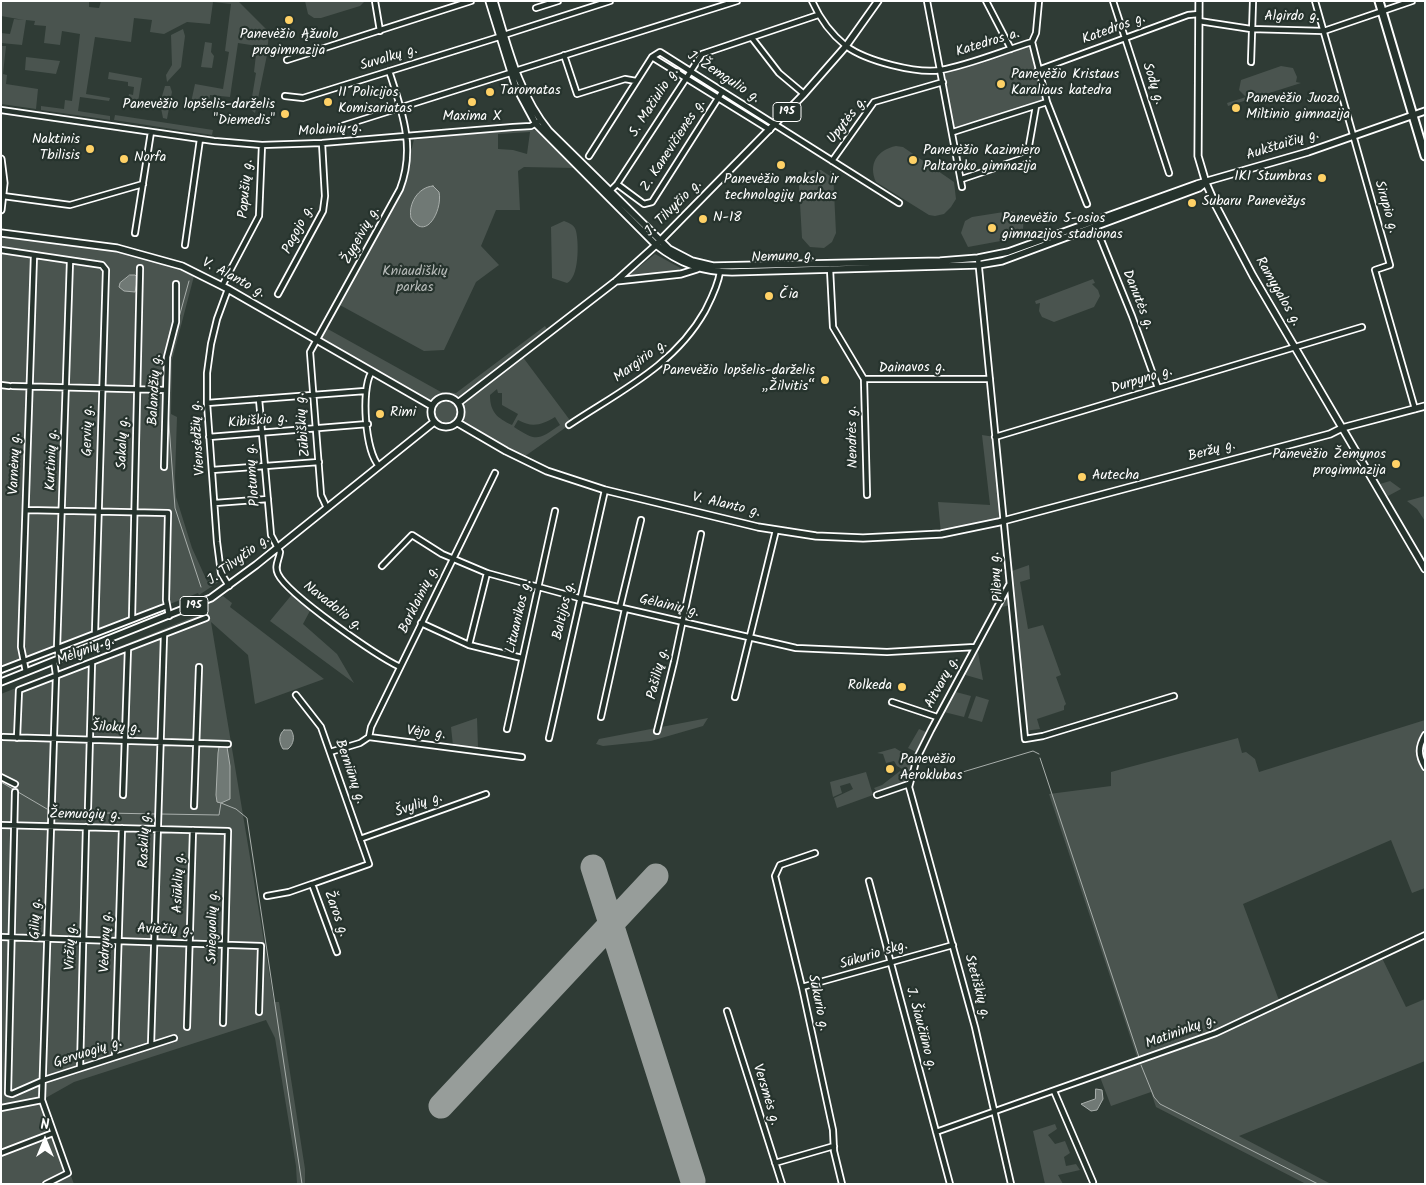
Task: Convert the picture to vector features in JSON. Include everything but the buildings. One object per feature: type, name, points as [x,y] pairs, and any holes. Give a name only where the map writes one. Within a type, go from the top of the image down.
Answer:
[{"type":"highway","points":[[1380,1],[1424,154]]},
{"type":"main road","name":"Nemuno g.","points":[[488,1],[502,36]]},
{"type":"main road","name":"Nemuno g.","points":[[494,1],[502,36],[521,98],[538,123],[676,260],[698,268],[720,272],[978,262],[1094,224],[1197,184],[1233,175]]},
{"type":"main road","name":"J. Tilvyčio g.","points":[[458,403],[616,282],[658,243],[804,94],[846,46],[878,1]]},
{"type":"main road","name":"Ramygalos g.","points":[[1199,1],[1197,145],[1206,183],[1230,235],[1425,569]]},
{"type":"main road","name":"Aukštaičių g.","points":[[1233,175],[1354,137],[1425,111]]},
{"type":"main road","name":"Nemuno g.","points":[[538,123],[658,243],[692,261],[726,267],[978,262]]},
{"type":"main road","points":[[1,159],[3,196],[1,210]]},
{"type":"main road","name":"V. Alanto g.","points":[[1,233],[137,252],[182,266],[225,288],[371,373],[432,406]]},
{"type":"main road","points":[[616,282],[676,275],[698,268]]},
{"type":"main road","points":[[444,397],[452,398],[458,403],[462,413],[458,422],[446,428],[434,422],[431,414],[432,406],[437,400],[444,397]]},
{"type":"main road","name":"Beržų g.","points":[[1005,521],[1330,434],[1342,428],[1425,406]]},
{"type":"main road","name":"J. Tilvyčio g.","points":[[1,682],[203,602],[229,586],[278,548],[434,422]]},
{"type":"main road","name":"V. Alanto g.","points":[[458,422],[506,451],[547,471],[605,490],[776,530],[834,537],[883,538],[941,534],[1005,521]]},
{"type":"street","points":[[375,1],[380,31]]},
{"type":"street","points":[[287,60],[471,1]]},
{"type":"street","points":[[536,8],[558,1]]},
{"type":"street","name":"Suvalkų g.","points":[[284,96],[303,98],[610,1]]},
{"type":"street","points":[[342,126],[737,1]]},
{"type":"street","points":[[812,1],[818,15],[833,34],[846,46],[904,68],[940,70]]},
{"type":"street","points":[[927,1],[962,187]]},
{"type":"street","points":[[986,1],[1011,48]]},
{"type":"street","points":[[1032,42],[1036,33],[1039,1]]},
{"type":"street","name":"Sodų g.","points":[[1114,1],[1169,173]]},
{"type":"street","points":[[1251,62],[1253,1]]},
{"type":"street","name":"Sirupio g.","points":[[1315,1],[1390,265],[1375,270],[1415,409]]},
{"type":"street","name":"Algirdo g.","points":[[1199,22],[1251,29],[1324,31],[1412,1]]},
{"type":"street","name":"Katedros g.","points":[[1038,70],[1188,15],[1199,14]]},
{"type":"street","name":"S. Mačiulio g.","points":[[609,192],[617,184],[685,77],[704,53],[818,15]]},
{"type":"street","points":[[752,38],[779,73],[804,94]]},
{"type":"street","name":"Katedros a.","points":[[940,70],[1032,42],[1047,102]]},
{"type":"street","name":"J. Žemgulio g.","points":[[770,130],[652,57],[660,52],[899,204]]},
{"type":"street","points":[[564,55],[577,94],[625,79],[636,81]]},
{"type":"street","points":[[589,156],[652,57]]},
{"type":"street","name":"Žygeivių g.","points":[[316,341],[400,189],[407,166],[407,136],[401,107],[389,71]]},
{"type":"street","name":"Upytės g.","points":[[832,161],[874,102],[943,82]]},
{"type":"street","name":"Z. Kanevičienės g.","points":[[617,184],[644,204],[652,202],[722,92]]},
{"type":"street","points":[[953,132],[1047,102],[1087,204]]},
{"type":"street","points":[[962,179],[1027,157],[1036,106]]},
{"type":"street","name":"Molainių g.","points":[[1,110],[200,139],[262,145],[322,143],[538,123]]},
{"type":"street","points":[[135,233],[151,132]]},
{"type":"street","points":[[185,245],[200,139]]},
{"type":"street","name":"Pagojo g.","points":[[278,294],[323,211],[325,196],[322,143]]},
{"type":"street","name":"Papušių g.","points":[[225,288],[259,216],[262,145]]},
{"type":"street","points":[[3,196],[66,205],[142,184]]},
{"type":"street","name":"Danutės g.","points":[[1094,224],[1132,316],[1158,388]]},
{"type":"street","name":"Gervių g.","points":[[1,250],[102,265],[106,270],[95,632]]},
{"type":"street","name":"Varnėnų g.","points":[[26,672],[21,647],[34,255]]},
{"type":"street","name":"Kurtinių g.","points":[[57,660],[70,261]]},
{"type":"street","name":"Pilėnų g.","points":[[978,262],[1026,740],[1174,696]]},
{"type":"street","name":"Sakalų g.","points":[[132,618],[140,268]]},
{"type":"street","name":"Dainavos g.","points":[[830,269],[833,327],[864,379],[990,378]]},
{"type":"street","name":"Margirio g.","points":[[569,425],[675,353],[700,319],[715,289],[720,272]]},
{"type":"street","name":"Balandžių g.","points":[[164,467],[168,350],[176,322],[176,284]]},
{"type":"street","name":"Viensėdžių g.","points":[[225,288],[211,344],[207,373],[207,403],[222,573],[229,586]]},
{"type":"street","name":"Durpyno g.","points":[[996,437],[1362,327]]},
{"type":"street","name":"Zūbiškių g.","points":[[316,341],[310,352],[321,495],[327,508]]},
{"type":"street","points":[[371,373],[365,391],[372,457],[379,466]]},
{"type":"street","name":"Nendrės g.","points":[[864,379],[867,495]]},
{"type":"street","points":[[1,385],[166,390]]},
{"type":"street","points":[[207,403],[365,391]]},
{"type":"street","name":"Plotumų g.","points":[[259,399],[271,535],[278,548]]},
{"type":"street","name":"Kibiškio g.","points":[[209,437],[368,424]]},
{"type":"street","points":[[212,470],[319,462]]},
{"type":"street","name":"Barklainių g.","points":[[369,737],[371,727],[494,473]]},
{"type":"street","name":"Baltijos g.","points":[[548,738],[605,490]]},
{"type":"street","points":[[215,503],[268,499]]},
{"type":"street","points":[[26,510],[169,514],[167,606],[169,616]]},
{"type":"street","name":"Lituanikos g.","points":[[507,729],[555,510]]},
{"type":"street","points":[[601,717],[641,520]]},
{"type":"street","points":[[735,697],[776,530]]},
{"type":"street","name":"Pašilių g.","points":[[657,731],[683,622],[701,534]]},
{"type":"street","name":"Gėlainių g.","points":[[382,566],[412,535],[453,559],[487,573],[579,598],[796,648],[887,652],[975,647]]},
{"type":"street","name":"Navadolio g.","points":[[278,548],[280,552],[276,567],[278,574],[294,592],[373,652],[400,667]]},
{"type":"street","points":[[468,645],[487,573]]},
{"type":"street","name":"Aitvarų g.","points":[[912,798],[910,784],[917,758],[937,717],[1010,584]]},
{"type":"street","points":[[1,670],[95,632],[167,606]]},
{"type":"street","name":"Mėlynių g.","points":[[17,738],[20,690],[206,618]]},
{"type":"street","points":[[421,623],[468,645],[522,658]]},
{"type":"street","name":"Raskilų g.","points":[[151,1045],[164,635]]},
{"type":"street","points":[[123,795],[128,648]]},
{"type":"street","name":"Gilių g.","points":[[46,1184],[68,1174],[42,1100],[57,660]]},
{"type":"street","points":[[88,808],[92,662]]},
{"type":"street","points":[[194,806],[199,667]]},
{"type":"street","name":"Berniūnų g.","points":[[296,695],[321,728],[369,864]]},
{"type":"street","points":[[892,702],[937,717]]},
{"type":"street","points":[[1425,735],[1420,744],[1419,752],[1425,767]]},
{"type":"street","name":"Šilokų g.","points":[[3,737],[228,744]]},
{"type":"street","points":[[330,752],[360,743],[369,737]]},
{"type":"street","name":"Vėjo g.","points":[[369,737],[522,757]]},
{"type":"street","points":[[1,777],[15,784]]},
{"type":"street","points":[[877,795],[910,784]]},
{"type":"street","points":[[11,937],[15,792]]},
{"type":"street","name":"Švylių g.","points":[[360,839],[486,794]]},
{"type":"street","name":"Stetiškių g.","points":[[912,798],[975,1027],[1011,1184]]},
{"type":"street","name":"Žemuogių g.","points":[[1,825],[228,831]]},
{"type":"street","name":"Viržių g.","points":[[80,1068],[86,827]]},
{"type":"street","name":"Vėdrynų g.","points":[[115,1056],[122,828]]},
{"type":"street","name":"Asiūklių g.","points":[[187,1027],[193,830]]},
{"type":"street","name":"Snieguolių g.","points":[[223,1023],[228,831]]},
{"type":"street","name":"Sūkurio g.","points":[[816,854],[780,866],[775,876],[833,1130],[834,1146],[842,1184]]},
{"type":"street","name":"Žaros g.","points":[[337,952],[312,884],[369,864]]},
{"type":"street","name":"J. Šiaučiūno g.","points":[[868,881],[950,1184]]},
{"type":"street","points":[[267,896],[289,892],[312,884]]},
{"type":"street","name":"Matininkų g.","points":[[936,1132],[1216,1033],[1425,935]]},
{"type":"street","name":"Aviečių g.","points":[[1,937],[261,946],[258,1012]]},
{"type":"street","name":"Gervuogių g.","points":[[11,937],[7,1091],[10,1094],[44,1080],[174,1038]]},
{"type":"street","name":"Sūkurio skg.","points":[[802,988],[953,945]]},
{"type":"street","name":"Versmės g.","points":[[728,1011],[782,1184]]},
{"type":"street","points":[[1054,1091],[1093,1182]]},
{"type":"street","points":[[1,1108],[42,1100]]},
{"type":"street","points":[[1,1153],[53,1133]]},
{"type":"street","points":[[774,1162],[834,1146]]},
{"type":"green space","points":[[1,1],[89,1],[89,7],[99,8],[101,1],[238,1],[269,32],[267,55],[255,113],[250,109],[256,73],[254,72],[257,46],[238,43],[230,97],[210,95],[208,109],[190,107],[195,84],[223,89],[229,52],[225,51],[231,4],[213,2],[210,24],[187,22],[164,34],[150,32],[152,20],[134,18],[131,42],[95,37],[86,94],[110,98],[109,101],[80,97],[78,111],[110,116],[110,120],[41,110],[41,106],[64,109],[65,100],[72,101],[80,34],[62,31],[60,45],[44,43],[46,26],[34,25],[35,21],[26,20],[22,45],[1,43],[1,33],[10,34],[14,19],[24,20],[1,16]]},
{"type":"green space","points":[[305,1],[365,1],[360,6],[321,18],[314,18],[308,14]]},
{"type":"green space","points":[[183,29],[185,36],[181,67],[167,82],[166,75],[172,65],[171,35]]},
{"type":"green space","points":[[205,42],[212,43],[211,52],[214,56],[212,68],[201,67]]},
{"type":"green space","points":[[1032,42],[1047,102],[953,132],[940,70]]},
{"type":"green space","points":[[1,46],[6,46],[3,74],[7,75],[6,84],[38,89],[36,109],[1,104]]},
{"type":"green space","points":[[26,57],[60,61],[56,74],[25,70]]},
{"type":"green space","points":[[1281,66],[1293,68],[1297,77],[1296,82],[1301,83],[1228,106],[1227,103],[1246,97],[1239,90],[1241,80]]},
{"type":"green space","points":[[109,72],[142,78],[138,102],[128,100],[129,94],[133,95],[134,87],[128,86],[128,82],[108,79]]},
{"type":"green space","points":[[165,86],[170,86],[172,92],[167,119],[163,118],[160,103]]},
{"type":"green space","points":[[115,115],[213,130],[212,135],[114,120]]},
{"type":"green space","name":"Kniaudiškių parkas","points":[[531,129],[540,132],[575,168],[524,167],[518,171],[520,210],[496,210],[481,246],[499,265],[476,282],[444,350],[424,351],[338,304],[407,170],[414,139]],"holes":[[[530,132],[527,154],[513,150],[498,149],[498,134]]]},
{"type":"green space","points":[[896,146],[903,147],[954,182],[956,199],[944,214],[929,215],[876,182],[873,169],[876,159],[879,154]]},
{"type":"green space","points":[[814,170],[821,170],[830,176],[830,171],[833,171],[836,233],[832,242],[824,248],[810,247],[802,238],[799,186],[803,174]]},
{"type":"green space","name":"Panevėžio 5-osios gimnazijos stadionas","points":[[1010,211],[1019,215],[1023,222],[1023,230],[1017,238],[968,247],[961,233],[965,221],[972,217]]},
{"type":"green space","points":[[564,221],[572,224],[574,227],[578,243],[576,268],[571,280],[567,283],[552,278],[551,227]]},
{"type":"green space","points":[[1,236],[118,251],[182,269],[194,276],[172,360],[171,414],[177,417],[176,497],[192,548],[207,581],[221,573],[223,579],[199,595],[198,593],[1,670]]},
{"type":"green space","points":[[655,254],[684,270],[669,273],[629,275]]},
{"type":"green space","points":[[1093,279],[1095,283],[1092,284],[1098,290],[1100,296],[1094,307],[1054,322],[1042,317],[1039,311],[1040,303],[1036,304],[1035,301]]},
{"type":"green space","points":[[545,326],[548,331],[464,396],[446,396],[429,401],[322,341],[321,338],[326,328],[441,392],[456,393]]},
{"type":"green space","points":[[522,356],[572,423],[521,459],[490,443],[468,428],[463,418],[465,403]],"holes":[[[497,389],[498,393],[502,393],[502,405],[518,414],[512,425],[498,417],[491,406],[490,395]],[[555,417],[560,425],[542,436],[533,437],[514,427],[518,420],[532,425],[546,422]]]},
{"type":"green space","points":[[447,399],[457,403],[461,413],[457,423],[447,427],[437,423],[433,413],[437,403]]},
{"type":"green space","points":[[982,435],[995,437],[1005,521],[941,534],[938,502],[990,505]]},
{"type":"green space","points":[[1390,481],[1401,489],[1388,496],[1380,484]]},
{"type":"green space","points":[[1425,496],[1425,521],[1417,509],[1407,501]]},
{"type":"green space","points":[[1029,565],[1030,579],[1020,582],[1028,629],[1043,625],[1061,675],[1056,677],[1066,704],[1064,710],[1037,719],[1040,729],[1024,731],[1011,605],[997,608],[1005,595],[1012,591],[1012,571]]},
{"type":"green space","points":[[294,592],[312,607],[303,624],[337,654],[354,683],[270,621]]},
{"type":"green space","points":[[223,596],[232,603],[230,607],[324,679],[255,704],[248,655],[211,622],[274,1002],[279,1002],[305,1169],[305,1184],[297,1184],[296,1166],[275,1038],[266,1020],[74,1082],[42,1100],[74,1184],[1,1184],[1,694],[208,611],[204,605]]},
{"type":"green space","points":[[978,652],[983,680],[962,674]]},
{"type":"green space","points":[[956,692],[971,696],[964,717],[944,712]]},
{"type":"green space","points":[[976,696],[989,700],[982,722],[968,718]]},
{"type":"green space","points":[[477,718],[478,748],[453,746],[451,727]]},
{"type":"green space","points":[[708,718],[703,726],[651,741],[603,746],[596,744],[599,739]]},
{"type":"green space","points":[[1425,720],[1425,735],[1420,744],[1425,767],[1425,888],[1412,893],[1391,840],[1243,904],[1280,1003],[1381,956],[1406,1007],[1425,999],[1425,1061],[1239,1136],[1331,1184],[1306,1184],[1156,1107],[1151,1092],[1111,1106],[1100,1077],[1139,1063],[1049,794],[1111,786],[1111,772],[1238,738],[1242,753],[1246,752],[1255,759],[1259,772]]},
{"type":"green space","points":[[919,729],[926,732],[916,752],[908,748]]},
{"type":"green space","points":[[895,748],[913,759],[909,773],[897,766],[894,761],[886,763],[883,754],[877,753]]},
{"type":"green space","points":[[900,771],[907,778],[905,783],[877,792],[874,788],[882,785]]},
{"type":"green space","points":[[866,772],[873,795],[837,808],[834,798],[853,789],[850,783],[840,786],[842,793],[833,797],[830,782]]},
{"type":"green space","points":[[1055,1124],[1057,1129],[1048,1135],[1055,1144],[1065,1141],[1070,1153],[1064,1157],[1066,1166],[1076,1164],[1080,1170],[1058,1175],[1063,1184],[1045,1184],[1033,1131]]},
{"type":"shaded area","points":[[433,186],[439,192],[438,207],[432,221],[422,227],[417,225],[411,218],[411,207],[415,197],[423,189]]},
{"type":"shaded area","points":[[130,275],[135,275],[138,278],[135,292],[124,291],[119,287],[120,283]]},
{"type":"shaded area","points":[[284,730],[291,730],[293,735],[293,742],[288,749],[283,749],[280,742],[281,734]]},
{"type":"shaded area","points":[[219,747],[227,747],[230,766],[230,799],[221,803],[217,802],[216,795],[218,753]]},
{"type":"shaded area","points":[[1096,1089],[1102,1090],[1103,1099],[1097,1110],[1091,1111],[1081,1104],[1095,1099]]},
{"type":"waterway","points":[[178,321],[189,281]]},
{"type":"waterway","points":[[168,411],[175,508],[201,587]]},
{"type":"waterway","points":[[946,777],[1033,751],[1039,754]]},
{"type":"waterway","points":[[1040,758],[1139,1057]]},
{"type":"waterway","points":[[1,782],[47,809]]},
{"type":"waterway","points":[[160,814],[219,815],[221,803],[236,809],[247,818],[302,1184]]},
{"type":"waterway","points":[[56,812],[156,814]]},
{"type":"waterway","points":[[1141,1065],[1154,1097],[1160,1104],[1318,1184]]},
{"type":"runway","points":[[593,867],[693,1181]]},
{"type":"runway","points":[[441,1106],[656,876]]},
{"type":"place","name":"Panevėžio Ąžuolo progimnazija","points":[[289,20]]},
{"type":"place","name":"Panevėžio Kristaus Karaliaus katedra","points":[[1001,84]]},
{"type":"place","name":"Taromatas","points":[[490,92]]},
{"type":"place","name":"II Policijos Komisariatas","points":[[328,102]]},
{"type":"place","name":"Maxima X","points":[[472,102]]},
{"type":"place","name":"Panevėžio Juozo Miltinio gimnazija","points":[[1236,108]]},
{"type":"place","name":"Panevėžio lopšelis-darželis \"Diemedis\"","points":[[285,114]]},
{"type":"place","name":"Naktinis Tbilisis","points":[[90,149]]},
{"type":"place","name":"Norfa","points":[[124,159]]},
{"type":"place","name":"Panevėžio Kazimiero Paltaroko gimnazija","points":[[913,160]]},
{"type":"place","name":"Panevėžio mokslo ir technologijų parkas","points":[[781,165]]},
{"type":"place","name":"IKI Stumbras","points":[[1322,178]]},
{"type":"place","name":"Subaru Panevėžys","points":[[1192,203]]},
{"type":"place","name":"N-18","points":[[703,219]]},
{"type":"place","name":"Panevėžio 5-osios gimnazijos stadionas","points":[[992,228]]},
{"type":"place","name":"Čia","points":[[769,296]]},
{"type":"place","name":"Panevėžio lopšelis-darželis „Žilvitis“","points":[[825,380]]},
{"type":"place","name":"Rimi","points":[[380,414]]},
{"type":"place","name":"Panevėžio Žemynos progimnazija","points":[[1396,464]]},
{"type":"place","name":"Autecha","points":[[1082,477]]},
{"type":"place","name":"Rolkeda","points":[[902,687]]},
{"type":"place","name":"Panevėžio Aeroklubas","points":[[890,769]]}]
